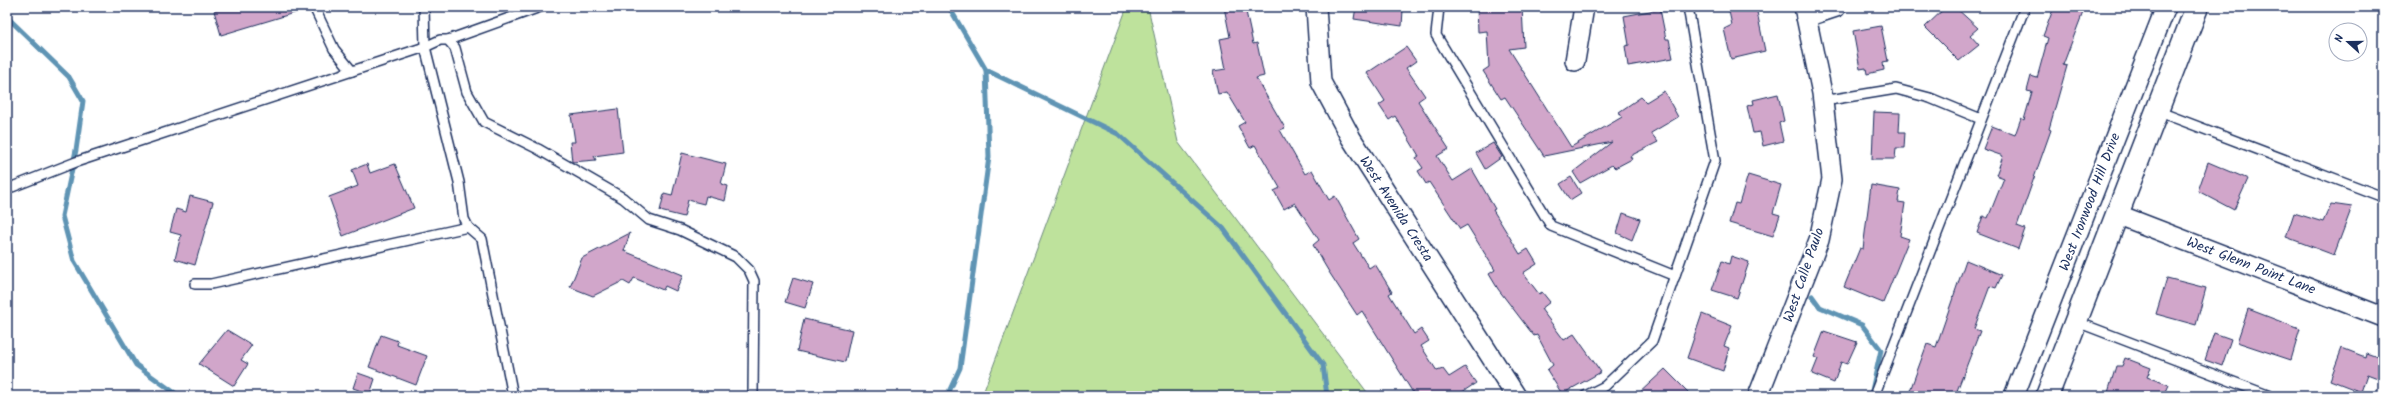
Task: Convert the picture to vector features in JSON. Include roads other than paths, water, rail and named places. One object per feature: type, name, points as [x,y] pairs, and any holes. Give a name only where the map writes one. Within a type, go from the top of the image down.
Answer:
[{"type":"street","name":"West Avenida Cresta","points":[[1316,7],[1321,82],[1350,138],[1516,396]]},
{"type":"street","points":[[1575,62],[1584,7]]},
{"type":"street","points":[[1805,12],[1836,7]]},
{"type":"street","name":"West Ironwood Hill Drive","points":[[2014,396],[2166,7]]},
{"type":"street","points":[[2048,396],[2119,215],[2197,7]]},
{"type":"street","name":"West Calle Paulo","points":[[1758,396],[1819,240],[1832,180],[1823,101],[1805,12]]},
{"type":"street","name":"West Glenn Point Lane","points":[[2119,215],[2383,317]]},
{"type":"lane","points":[[314,7],[334,49],[352,71]]},
{"type":"lane","points":[[424,7],[425,47],[459,182],[464,219],[468,227],[482,239],[513,396]]},
{"type":"lane","points":[[7,189],[76,162],[425,47],[440,40],[448,40],[540,7]]},
{"type":"lane","points":[[1439,7],[1436,35],[1551,226],[1675,276]]},
{"type":"lane","points":[[1585,396],[1605,386],[1652,341],[1715,160],[1688,7]]},
{"type":"lane","points":[[1874,396],[2024,7]]},
{"type":"lane","points":[[448,40],[455,48],[467,92],[484,122],[538,149],[623,198],[649,220],[680,230],[736,256],[749,270],[754,281],[753,396]]},
{"type":"lane","points":[[1823,101],[1896,89],[1930,98],[1981,119]]},
{"type":"lane","points":[[2157,111],[2383,198]]},
{"type":"lane","points":[[195,284],[211,284],[468,227]]},
{"type":"lane","points":[[2077,322],[2270,396]]},
{"type":"waterway","points":[[949,7],[986,70],[1118,134],[1223,228],[1323,365],[1327,396]]},
{"type":"waterway","points":[[7,17],[69,77],[83,101],[76,150],[62,216],[74,261],[136,365],[179,396]]},
{"type":"waterway","points":[[947,396],[960,368],[989,157],[986,70]]},
{"type":"waterway","points":[[1812,296],[1820,307],[1862,325],[1881,350],[1871,395]]}]
